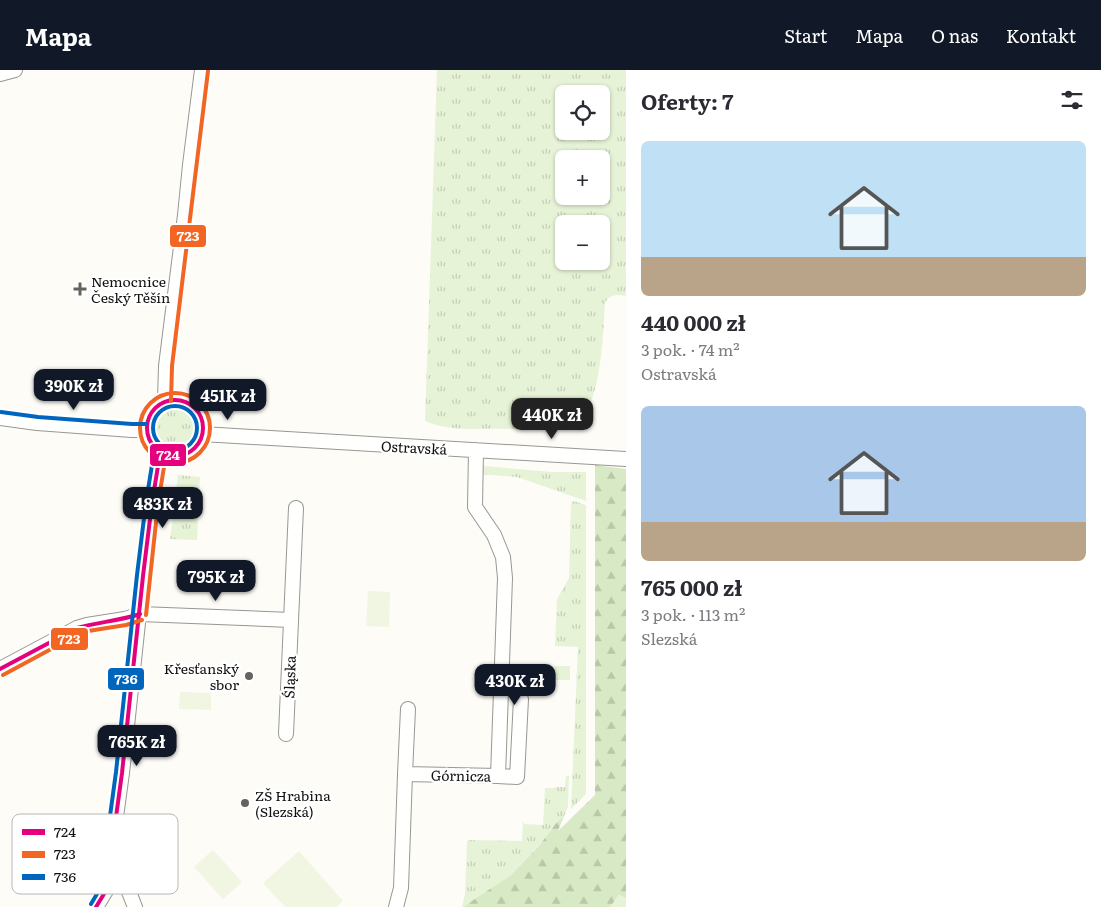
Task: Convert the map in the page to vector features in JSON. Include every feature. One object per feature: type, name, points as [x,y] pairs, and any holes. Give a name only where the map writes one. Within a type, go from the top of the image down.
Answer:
[{"type":"street","points":[[0,74],[15,70]]},
{"type":"street","points":[[165,401],[166,366],[202,70]]},
{"type":"street","points":[[178,400],[192,406],[200,416],[203,425],[202,434],[197,446],[187,454],[174,456],[162,453],[155,449],[147,437],[147,422],[150,414],[154,408],[165,401],[178,400]]},
{"type":"street","points":[[0,418],[37,423],[146,430]]},
{"type":"street","name":"Ostravská","points":[[202,434],[626,459]]},
{"type":"street","name":"Górnicza","points":[[405,774],[498,776],[505,578],[503,557],[494,535],[474,507],[476,450]]},
{"type":"street","points":[[116,814],[152,503],[162,453]]},
{"type":"street","name":"Śląska","points":[[286,734],[296,508]]},
{"type":"street","points":[[0,668],[77,628],[125,619],[140,614],[291,620]]},
{"type":"street","points":[[498,776],[517,777],[521,699]]},
{"type":"street","points":[[396,907],[401,888],[408,709]]},
{"type":"street","points":[[96,907],[104,894]]},
{"type":"street","points":[[130,894],[136,907]]},
{"type":"green space","points":[[437,70],[626,70],[626,296],[614,295],[605,303],[599,370],[590,404],[583,417],[565,427],[530,430],[464,429],[425,421]]},
{"type":"green space","points":[[175,405],[187,409],[193,415],[197,427],[193,439],[187,445],[175,449],[163,445],[157,439],[153,427],[157,415],[163,409]]},
{"type":"green space","points":[[595,465],[626,469],[626,898],[619,895],[610,907],[464,907],[510,876],[539,846],[557,822],[564,816],[558,831],[595,795]]},
{"type":"green space","points":[[483,466],[553,472],[586,472],[586,501],[517,477],[479,474]]},
{"type":"green space","points":[[178,475],[200,477],[197,540],[170,539]]},
{"type":"green space","points":[[574,501],[586,505],[586,794],[571,809],[578,647],[555,646],[557,599],[569,578],[571,504]]},
{"type":"green space","points":[[368,591],[390,592],[389,627],[366,626]]},
{"type":"green space","points":[[555,666],[570,666],[570,680],[554,680]]},
{"type":"green space","points":[[180,692],[211,693],[211,710],[179,709]]},
{"type":"green space","points":[[566,776],[569,776],[568,806],[564,816],[510,876],[462,907],[465,894],[467,842],[469,840],[522,841],[523,822],[524,824],[543,825],[545,788],[565,787]]},
{"type":"green space","points":[[213,850],[242,882],[223,899],[194,867]]},
{"type":"green space","points":[[299,851],[343,901],[336,907],[285,907],[263,883]]},
{"type":"green space","points":[[619,895],[626,898],[626,907],[610,907]]},
{"type":"transit line","name":"723","points":[[171,401],[172,366],[208,71]]},
{"type":"transit line","name":"723","points":[[175,393],[188,396],[200,403],[207,415],[210,428],[207,441],[200,453],[188,460],[175,463],[162,460],[150,453],[143,441],[140,428],[143,415],[150,403],[162,396],[175,393]]},
{"type":"transit line","name":"724","points":[[169,400],[181,400],[191,404],[199,412],[203,428],[199,444],[191,452],[181,456],[169,456],[159,452],[151,444],[147,434],[147,422],[151,412],[159,404],[169,400]]},
{"type":"transit line","name":"736","points":[[171,406],[179,406],[191,412],[197,428],[191,444],[179,450],[171,450],[159,444],[153,432],[153,424],[159,412],[171,406]]},
{"type":"transit line","name":"736","points":[[1,412],[38,417],[146,424]]},
{"type":"transit line","name":"736","points":[[110,814],[146,502],[156,451]]},
{"type":"transit line","name":"724","points":[[116,814],[152,503],[162,453]]},
{"type":"transit line","name":"723","points":[[146,615],[158,504],[164,467],[168,455]]},
{"type":"transit line","name":"724","points":[[0,669],[77,628],[140,614]]},
{"type":"transit line","name":"723","points":[[3,675],[79,634],[142,620]]},
{"type":"transit line","name":"736","points":[[91,904],[97,894]]},
{"type":"transit line","name":"724","points":[[96,907],[104,894]]},
{"type":"place","name":"Nemocnice Český Těšín","points":[[80,289]]},
{"type":"place","name":"Křesťanský sbor","points":[[249,676]]},
{"type":"place","name":"ZŠ Hrabina (Slezská)","points":[[245,803]]}]
